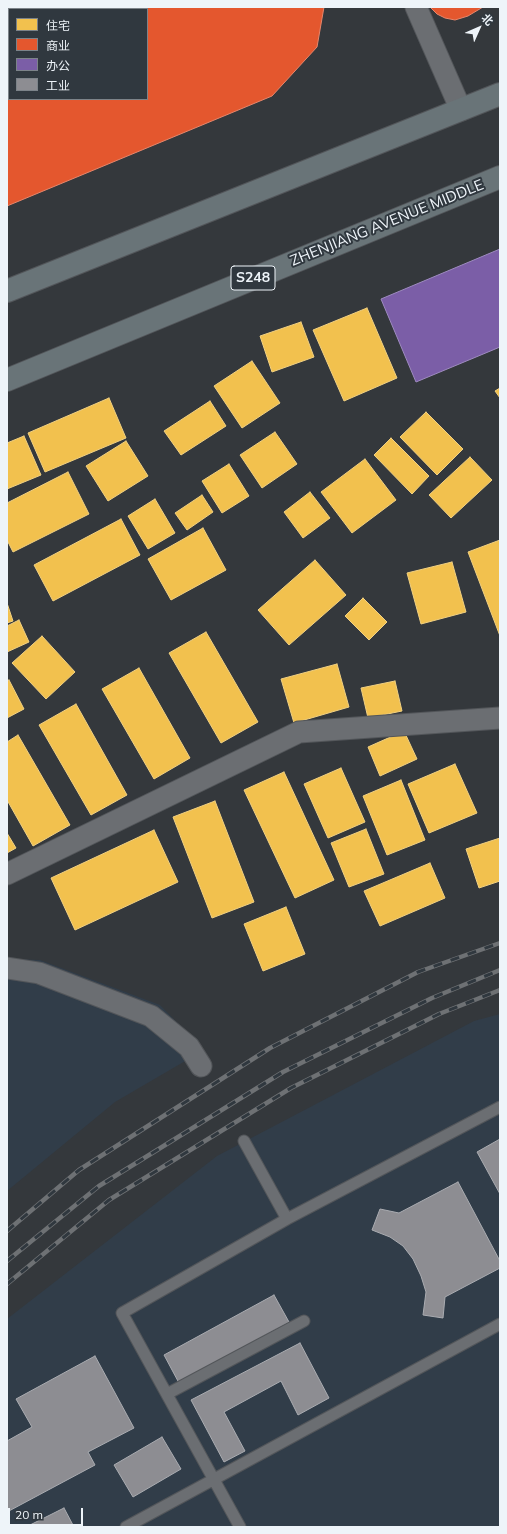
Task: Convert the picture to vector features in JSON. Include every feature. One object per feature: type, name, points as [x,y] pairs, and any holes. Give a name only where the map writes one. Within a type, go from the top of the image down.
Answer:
[{"type":"main road","points":[[7,291],[500,94]]},
{"type":"main road","name":"ZHENJIANG AVENUE MIDDLE","points":[[7,380],[500,177]]},
{"type":"street","points":[[416,7],[461,110]]},
{"type":"street","points":[[7,874],[299,732],[500,718]]},
{"type":"street","points":[[7,968],[39,973],[151,1016],[189,1047],[201,1066]]},
{"type":"lane","points":[[240,1527],[122,1313],[287,1219],[500,1107]]},
{"type":"lane","points":[[244,1141],[287,1219]]},
{"type":"lane","points":[[167,1394],[304,1320]]},
{"type":"lane","points":[[126,1527],[500,1324]]},
{"type":"shaded area","points":[[7,959],[40,960],[160,1005],[204,1050],[115,1102],[7,1191]]},
{"type":"shaded area","points":[[500,1014],[500,1527],[7,1527],[7,1319],[217,1156],[474,1021]]},
{"type":"building: 住宅","points":[[367,308],[397,378],[344,401],[313,330]]},
{"type":"building: 住宅","points":[[301,322],[314,357],[272,372],[260,336]]},
{"type":"building: 住宅","points":[[252,361],[280,403],[242,428],[214,386]]},
{"type":"building: 住宅","points":[[500,388],[500,398],[495,391]]},
{"type":"building: 住宅","points":[[109,398],[126,438],[45,472],[28,433]]},
{"type":"building: 住宅","points":[[210,401],[226,426],[181,455],[164,431]]},
{"type":"building: 住宅","points":[[426,412],[463,449],[437,475],[400,437]]},
{"type":"building: 住宅","points":[[275,432],[297,464],[262,488],[240,455]]},
{"type":"building: 住宅","points":[[24,436],[41,475],[7,489],[7,443]]},
{"type":"building: 住宅","points":[[391,438],[429,476],[412,494],[374,455]]},
{"type":"building: 住宅","points":[[126,441],[148,476],[108,501],[86,466]]},
{"type":"building: 住宅","points":[[470,457],[492,480],[451,518],[429,495]]},
{"type":"building: 住宅","points":[[365,459],[396,500],[352,533],[321,492]]},
{"type":"building: 住宅","points":[[229,464],[249,496],[222,513],[202,481]]},
{"type":"building: 住宅","points":[[68,472],[89,514],[13,552],[7,540],[7,503]]},
{"type":"building: 住宅","points":[[310,492],[330,518],[303,538],[284,512]]},
{"type":"building: 住宅","points":[[202,495],[213,512],[187,530],[175,513]]},
{"type":"building: 住宅","points":[[155,499],[175,533],[148,549],[128,516]]},
{"type":"building: 住宅","points":[[121,519],[140,555],[53,601],[34,565]]},
{"type":"building: 住宅","points":[[203,528],[226,570],[171,600],[148,559]]},
{"type":"building: 住宅","points":[[500,540],[500,636],[468,552]]},
{"type":"building: 住宅","points":[[315,560],[346,595],[289,645],[258,610]]},
{"type":"building: 住宅","points":[[452,562],[466,612],[421,624],[407,573]]},
{"type":"building: 住宅","points":[[363,598],[387,622],[369,640],[345,616]]},
{"type":"building: 住宅","points":[[7,603],[13,621],[7,623]]},
{"type":"building: 住宅","points":[[19,620],[29,642],[7,652],[7,626]]},
{"type":"building: 住宅","points":[[206,632],[258,722],[221,743],[169,653]]},
{"type":"building: 住宅","points":[[42,636],[75,672],[46,699],[12,663]]},
{"type":"building: 住宅","points":[[337,664],[349,707],[294,723],[281,679]]},
{"type":"building: 住宅","points":[[139,668],[190,758],[154,779],[102,689]]},
{"type":"building: 住宅","points":[[9,680],[24,709],[7,718],[7,681]]},
{"type":"building: 住宅","points":[[395,681],[402,711],[368,718],[361,688]]},
{"type":"building: 住宅","points":[[76,704],[127,795],[91,815],[39,725]]},
{"type":"building: 住宅","points":[[404,731],[417,759],[380,776],[368,747]]},
{"type":"building: 住宅","points":[[18,735],[70,825],[33,846],[7,800],[7,742]]},
{"type":"building: 住宅","points":[[455,764],[477,813],[429,833],[408,784]]},
{"type":"building: 住宅","points":[[341,768],[365,822],[328,838],[304,784]]},
{"type":"building: 住宅","points":[[284,772],[334,880],[295,898],[244,790]]},
{"type":"building: 住宅","points":[[401,780],[425,840],[387,855],[363,796]]},
{"type":"building: 住宅","points":[[215,801],[254,902],[212,918],[173,817]]},
{"type":"building: 住宅","points":[[366,829],[384,874],[349,887],[331,843]]},
{"type":"building: 住宅","points":[[154,830],[178,882],[75,930],[51,878]]},
{"type":"building: 住宅","points":[[7,833],[16,848],[7,853]]},
{"type":"building: 住宅","points":[[500,838],[500,881],[479,888],[466,849]]},
{"type":"building: 住宅","points":[[430,863],[445,898],[380,926],[364,891]]},
{"type":"building: 住宅","points":[[286,907],[305,954],[263,971],[244,924]]},
{"type":"building: 商业","points":[[324,7],[317,47],[272,96],[7,206],[7,87],[8,100],[148,100],[148,8],[12,8]]},
{"type":"building: 商业","points":[[430,7],[483,7],[468,16],[455,20],[445,18],[437,14]]},
{"type":"building: 办公","points":[[500,249],[500,347],[416,382],[381,299]]},
{"type":"building: 工业","points":[[500,1139],[500,1194],[477,1152]]},
{"type":"building: 工业","points":[[458,1182],[500,1261],[500,1268],[445,1297],[443,1318],[423,1315],[426,1292],[421,1276],[413,1259],[403,1246],[390,1237],[372,1230],[380,1209],[399,1213]]},
{"type":"building: 工业","points":[[274,1295],[289,1322],[179,1383],[164,1355]]},
{"type":"building: 工业","points":[[300,1343],[329,1398],[298,1415],[281,1381],[224,1412],[245,1451],[224,1462],[191,1400]]},
{"type":"building: 工业","points":[[95,1356],[134,1428],[88,1452],[95,1465],[7,1512],[7,1441],[32,1427],[16,1399]]},
{"type":"building: 工业","points":[[162,1437],[181,1469],[133,1497],[114,1465]]},
{"type":"building: 工业","points":[[64,1508],[74,1527],[26,1527]]},
{"type":"railway","points":[[7,1231],[79,1170],[270,1048],[418,972],[500,943]]},
{"type":"railway","points":[[7,1261],[99,1186],[283,1072],[432,998],[500,970]]},
{"type":"railway","points":[[7,1284],[109,1200],[291,1088],[439,1014],[500,990]]}]
